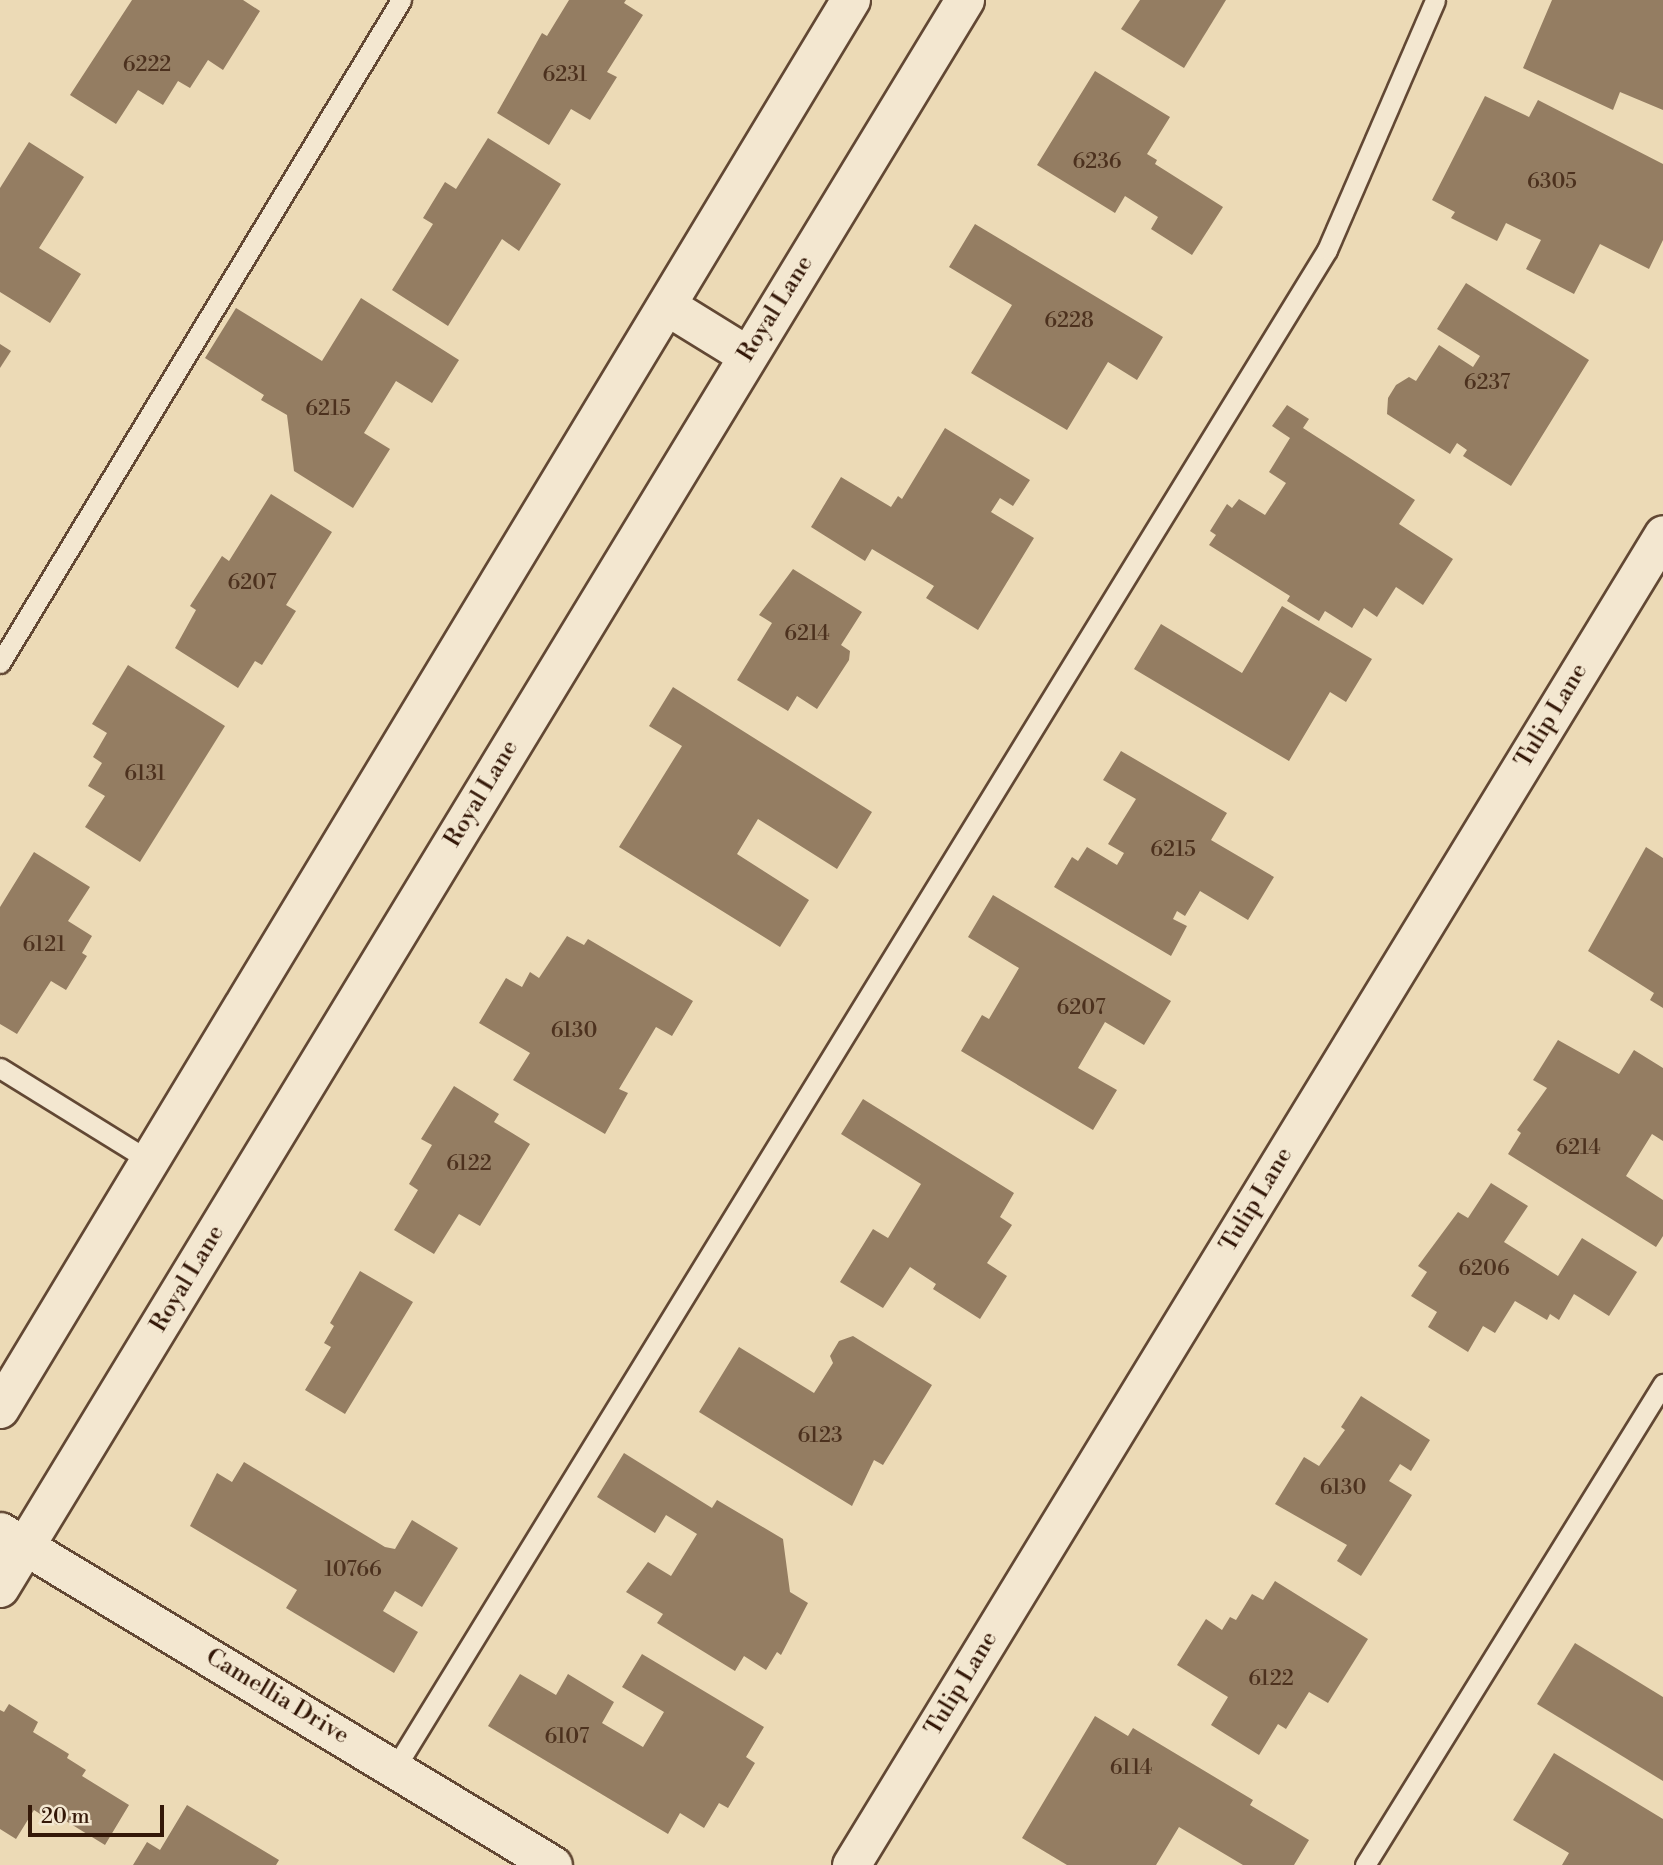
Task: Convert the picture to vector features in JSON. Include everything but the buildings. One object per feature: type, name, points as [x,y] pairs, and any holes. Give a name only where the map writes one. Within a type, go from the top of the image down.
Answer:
[{"type":"main road","points":[[0,1409],[851,0]]},
{"type":"main road","name":"Royal Lane","points":[[0,1588],[13,1538],[748,356],[965,0]]},
{"type":"main road","points":[[667,306],[748,356]]},
{"type":"street","name":"Tulip Lane","points":[[851,1865],[1663,534]]},
{"type":"street","name":"Camellia Drive","points":[[13,1538],[553,1865]]},
{"type":"lane","points":[[0,663],[401,0]]},
{"type":"lane","points":[[395,1768],[1327,250],[1435,0]]},
{"type":"lane","points":[[0,1068],[150,1161]]},
{"type":"lane","points":[[1364,1865],[1663,1384]]}]
